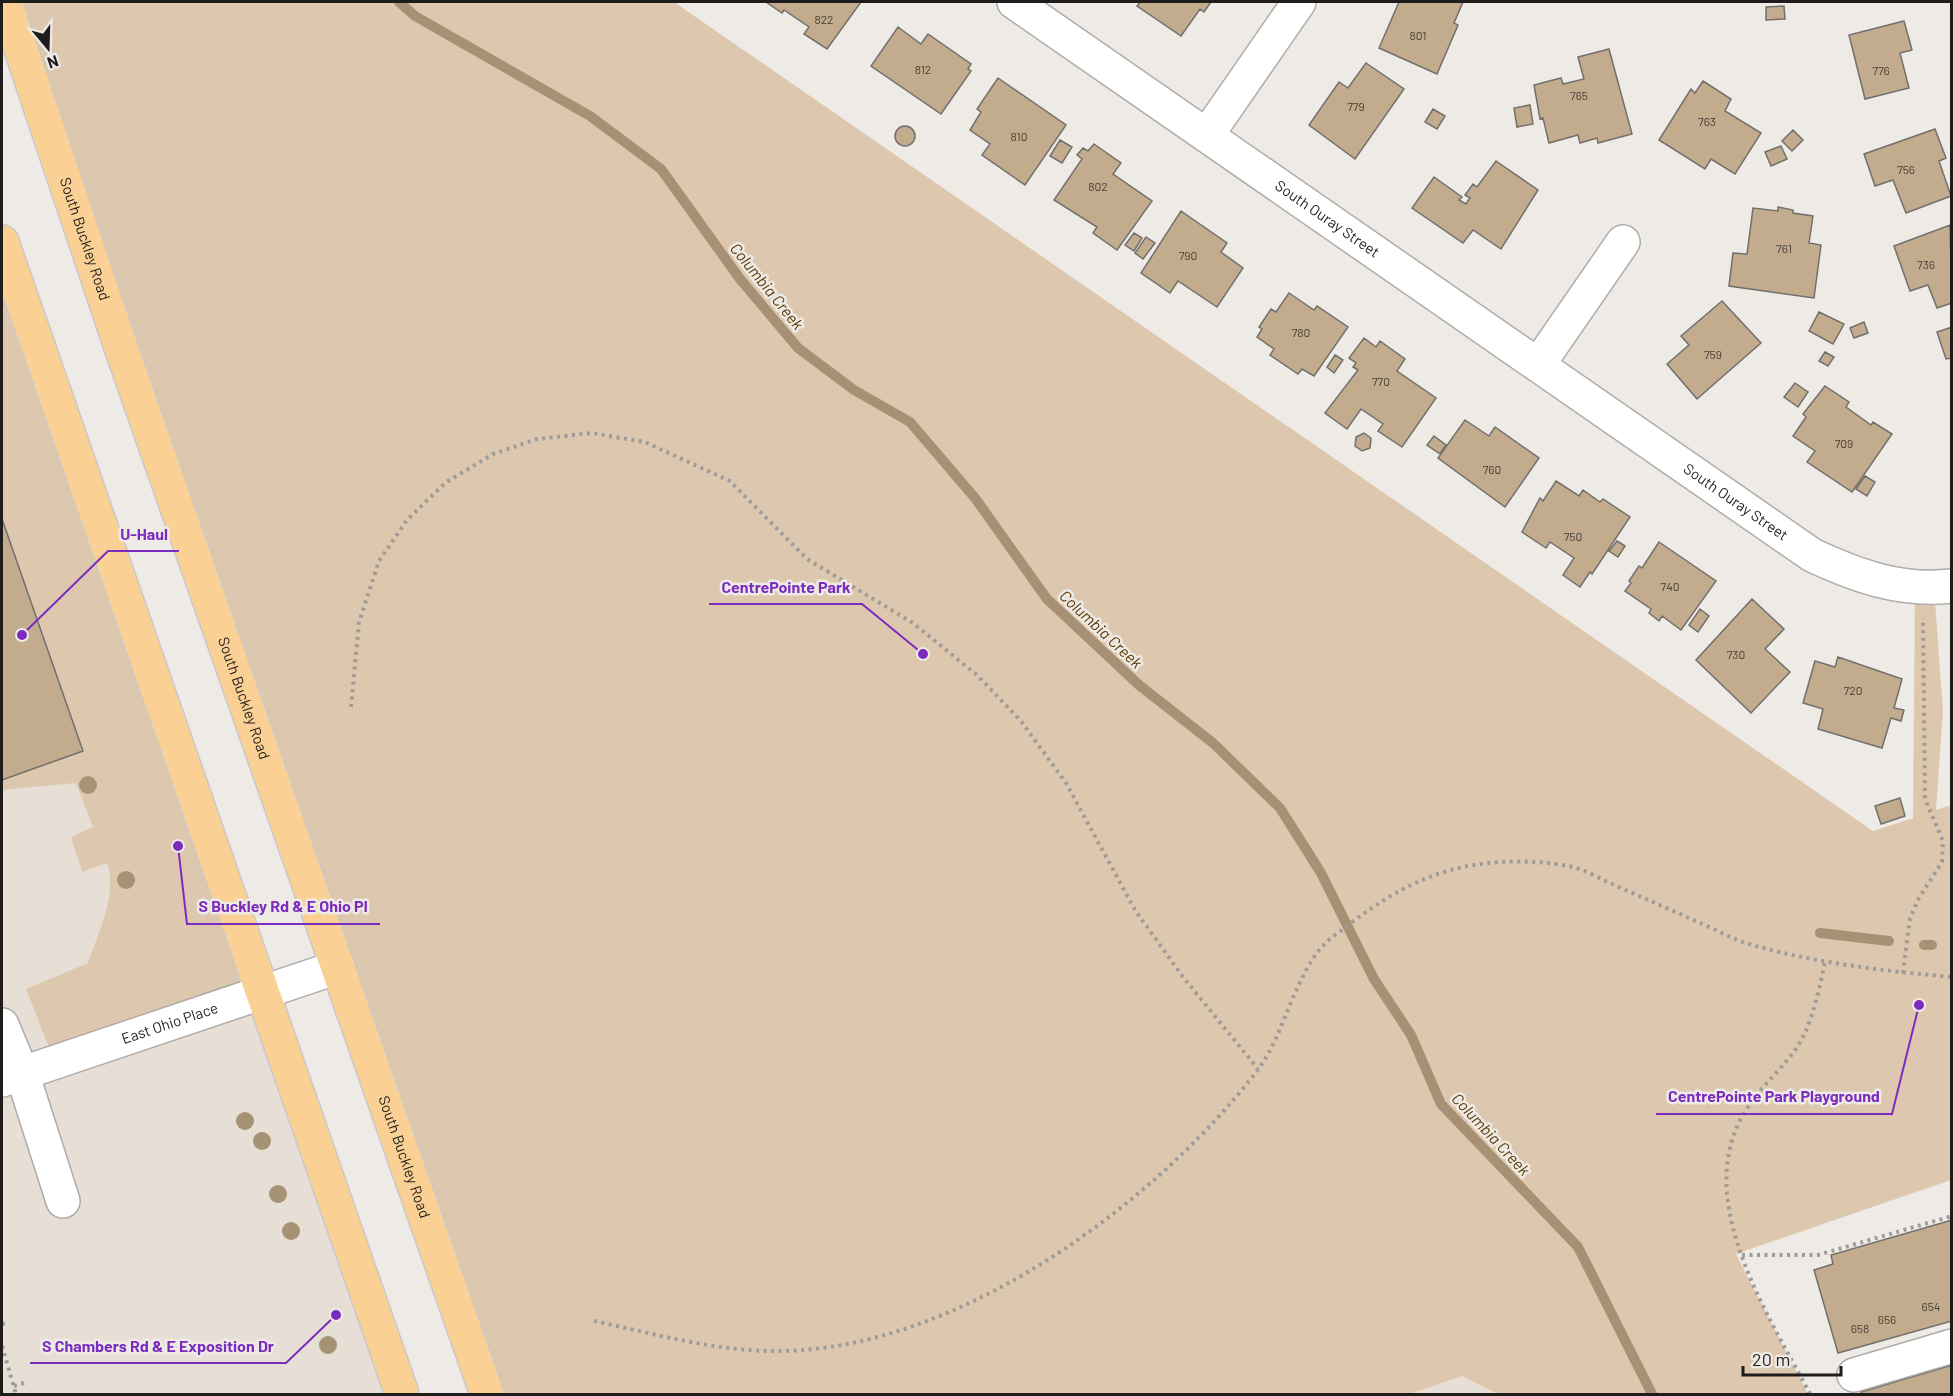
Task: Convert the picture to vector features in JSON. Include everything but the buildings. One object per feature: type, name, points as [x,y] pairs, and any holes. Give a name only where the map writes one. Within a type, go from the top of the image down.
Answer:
[{"type":"main road","name":"South Buckley Road","points":[[5,2],[127,364],[487,1395]]},
{"type":"main road","points":[[2,242],[10,293],[261,993],[402,1395]]},
{"type":"street","name":"South Ouray Street","points":[[1014,2],[1812,555],[1855,575],[1887,584],[1937,586]]},
{"type":"street","points":[[1207,135],[1299,2]]},
{"type":"street","points":[[1538,365],[1623,242]]},
{"type":"street","name":"East Ohio Place","points":[[12,1077],[338,967]]},
{"type":"street","points":[[2,1025],[12,1077],[63,1201]]},
{"type":"street","points":[[1854,1376],[1952,1346]]},
{"type":"path","points":[[351,707],[359,622],[379,561],[407,520],[445,483],[493,454],[537,439],[591,433],[645,442],[730,481],[807,559],[913,623],[977,675],[1021,721],[1066,783],[1135,910],[1183,977],[1258,1069]]},
{"type":"path","points":[[1903,973],[1910,918],[1919,897],[1942,862],[1943,841],[1925,799],[1937,586]]},
{"type":"path","points":[[594,1321],[722,1349],[783,1352],[843,1345],[906,1327],[988,1293],[1031,1270],[1090,1232],[1139,1194],[1184,1152],[1258,1069],[1284,1025],[1295,993],[1323,945],[1372,907],[1410,884],[1452,869],[1485,863],[1521,861],[1571,866],[1747,944],[1903,973],[1952,977]]},
{"type":"path","points":[[1810,1395],[1742,1255],[1731,1224],[1725,1191],[1731,1143],[1747,1107],[1804,1035],[1825,960]]},
{"type":"path","points":[[1742,1255],[1818,1255],[1952,1216]]},
{"type":"path","points":[[2,1346],[16,1395]]},
{"type":"path","points":[[14,1386],[24,1383]]},
{"type":"shaded area","points":[[5,2],[674,2],[1873,831],[1913,818],[1915,587],[1934,588],[1943,711],[1936,810],[1952,805],[1951,1180],[1736,1254],[1808,1394],[1498,1394],[1462,1376],[1410,1394],[487,1394]]},
{"type":"shaded area","points":[[2,240],[402,1394],[2,1394]]},
{"type":"shaded area","points":[[18,290],[261,993],[55,1063],[26,989],[88,963],[105,913],[110,875],[107,863],[82,872],[71,837],[93,827],[76,783],[2,790],[2,780],[83,751],[2,519],[2,296]]},
{"type":"shaded area","points":[[1462,1376],[1498,1394],[1410,1394]]},
{"type":"waterway","name":"Columbia Creek","points":[[399,2],[415,16],[590,116],[661,169],[740,279],[798,348],[854,390],[910,422],[975,498],[1047,599],[1139,685],[1213,743],[1280,808],[1321,873],[1374,979],[1411,1035],[1441,1104],[1578,1247],[1652,1394]]},
{"type":"waterway","points":[[1820,933],[1889,941]]},
{"type":"waterway","points":[[1924,945],[1932,945]]},
{"type":"place","name":"U-Haul","points":[[22,635]]},
{"type":"place","name":"CentrePointe Park","points":[[923,654]]},
{"type":"place","name":"S Buckley Rd & E Ohio Pl","points":[[178,846]]},
{"type":"place","name":"CentrePointe Park Playground","points":[[1919,1005]]},
{"type":"place","name":"S Chambers Rd & E Exposition Dr","points":[[336,1315]]}]
